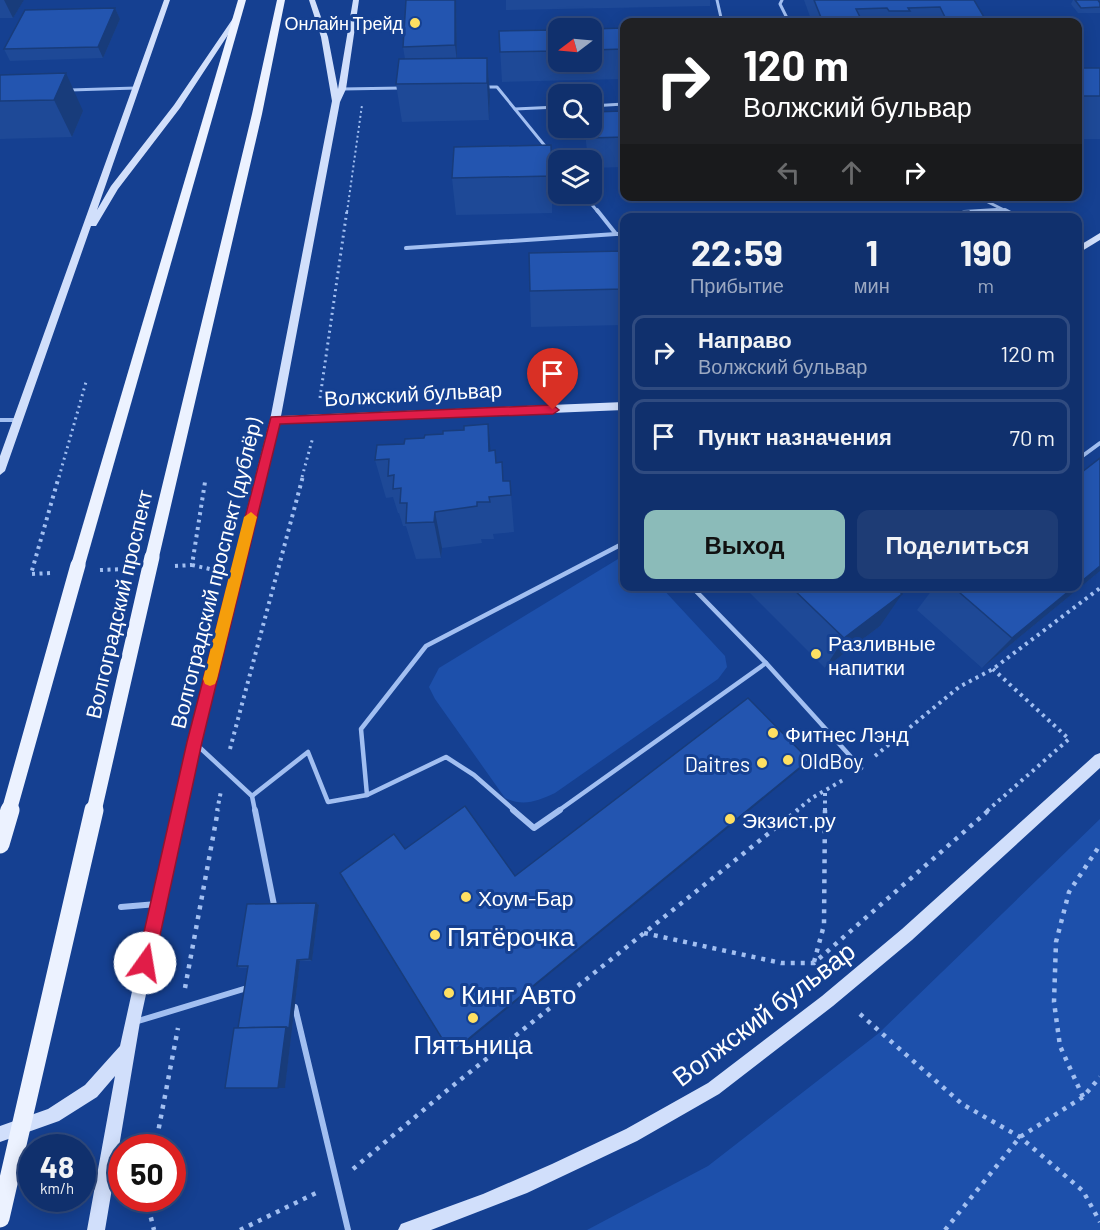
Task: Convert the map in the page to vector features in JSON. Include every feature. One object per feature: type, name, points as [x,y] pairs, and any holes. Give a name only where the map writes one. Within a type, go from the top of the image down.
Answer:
[{"type":"main road","points":[[0,471],[167,0]]},
{"type":"main road","name":"Волгоградский проспект","points":[[0,844],[78,565],[242,0]]},
{"type":"main road","name":"Волгоградский проспект","points":[[0,1218],[152,557],[257,114],[281,0]]},
{"type":"main road","name":"Волгоградский проспект (дублёр)","points":[[312,0],[329,49],[336,102]]},
{"type":"main road","name":"Волгоградский проспект (дублёр)","points":[[96,1230],[132,1022],[194,742],[275,420],[336,102],[342,89],[356,0]]},
{"type":"main road","points":[[78,251],[114,188],[177,106],[238,15]]},
{"type":"main road","points":[[1082,245],[1100,236]]},
{"type":"main road","name":"Волжский бульвар","points":[[275,420],[620,406]]},
{"type":"main road","name":"Волжский бульвар","points":[[406,1230],[485,1203],[596,1152],[704,1094],[839,993],[980,871],[1100,759]]},
{"type":"main road","points":[[0,1134],[53,1115],[91,1091],[127,1050]]},
{"type":"lane","points":[[717,0],[721,18]]},
{"type":"lane","points":[[782,0],[780,4],[787,18]]},
{"type":"lane","points":[[475,87],[497,87],[548,150]]},
{"type":"lane","points":[[62,90],[136,88]]},
{"type":"lane","points":[[342,89],[408,88]]},
{"type":"lane","points":[[602,105],[620,104]]},
{"type":"lane","points":[[515,109],[548,107]]},
{"type":"lane","points":[[986,201],[1010,213]]},
{"type":"lane","points":[[591,204],[616,234]]},
{"type":"lane","points":[[959,213],[1004,210]]},
{"type":"lane","points":[[406,248],[620,234]]},
{"type":"lane","points":[[0,420],[18,420]]},
{"type":"lane","points":[[1082,456],[1100,443]]},
{"type":"lane","points":[[366,795],[361,729],[426,646],[620,545]]},
{"type":"lane","points":[[696,591],[766,663],[861,768]]},
{"type":"lane","points":[[252,796],[308,752],[328,802],[366,795],[446,757],[474,775],[534,828],[766,663]]},
{"type":"lane","points":[[194,742],[252,796],[274,906]]},
{"type":"lane","points":[[121,906],[159,904]]},
{"type":"lane","points":[[132,1022],[249,988]]},
{"type":"lane","points":[[295,1007],[348,1230]]},
{"type":"path","points":[[158,1134],[225,771],[317,420],[364,88]]},
{"type":"path","points":[[240,1230],[336,1183],[445,1092],[812,798],[861,768],[959,687],[993,669],[1100,588]]},
{"type":"path","points":[[644,933],[781,963],[814,963],[1069,739],[993,669]]},
{"type":"path","points":[[814,963],[824,925],[825,792]]},
{"type":"path","points":[[1083,1097],[1060,1046],[1054,1002],[1056,942],[1069,892],[1100,845]]},
{"type":"path","points":[[860,1014],[962,1104],[1020,1137],[1083,1191],[1100,1222]]},
{"type":"path","points":[[945,1230],[1020,1137],[1083,1097],[1100,1077]]},
{"type":"path","points":[[150,1212],[154,1230]]},
{"type":"shaded area","points":[[618,559],[620,559],[620,591],[665,591],[725,656],[727,667],[718,679],[555,793],[524,802],[505,798],[435,699],[429,687],[439,668]]},
{"type":"shaded area","points":[[1100,819],[1100,1230],[587,1230],[708,1166],[879,1033]]},
{"type":"building","points":[[406,0],[455,0],[455,45],[403,47]]},
{"type":"building","points":[[814,0],[974,0],[984,17],[945,17],[940,7],[908,8],[910,11],[889,11],[887,8],[856,9],[860,18],[821,18]]},
{"type":"building","points":[[1075,0],[1098,0],[1100,7],[1081,8]]},
{"type":"building","points":[[115,8],[98,47],[4,49],[25,10]]},
{"type":"building","points":[[620,28],[620,49],[602,50],[602,29]]},
{"type":"building","points":[[548,30],[548,51],[500,52],[499,31]]},
{"type":"building","points":[[487,58],[487,83],[396,84],[399,59]]},
{"type":"building","points":[[1082,68],[1100,68],[1100,96],[1082,96]]},
{"type":"building","points":[[66,73],[54,100],[0,101],[0,75]]},
{"type":"building","points":[[620,111],[620,137],[602,138],[602,112]]},
{"type":"building","points":[[551,145],[551,150],[548,150],[548,176],[452,178],[454,147]]},
{"type":"building","points":[[969,211],[970,213],[898,213]]},
{"type":"building","points":[[620,251],[620,289],[530,291],[529,253]]},
{"type":"building","points":[[488,424],[489,451],[495,450],[496,463],[502,462],[503,481],[510,481],[511,495],[489,497],[490,502],[477,502],[477,506],[435,512],[434,522],[406,523],[407,503],[400,503],[401,488],[393,489],[394,475],[388,476],[389,459],[375,460],[377,445],[404,444],[405,439],[424,438],[425,435],[443,434],[443,431],[464,430],[464,426]]},
{"type":"building","points":[[1100,458],[1100,566],[1082,581],[1082,472]]},
{"type":"building","points":[[795,591],[899,591],[902,594],[844,638]]},
{"type":"building","points":[[958,591],[1069,591],[1012,638]]},
{"type":"building","points":[[748,698],[809,760],[451,1053],[340,873],[394,834],[405,849],[465,806],[515,876]]},
{"type":"building","points":[[316,903],[309,959],[297,960],[289,1028],[238,1028],[248,966],[237,966],[247,904]]},
{"type":"building","points":[[286,1027],[278,1088],[225,1088],[234,1028]]},
{"type":"slow traffic","points":[[210,679],[251,517]]},
{"type":"place","name":"Онлайн Трейд","points":[[415,23]]},
{"type":"place","name":"Разливные напитки","points":[[816,654]]},
{"type":"place","name":"Фитнес Лэнд","points":[[773,733]]},
{"type":"place","name":"OldBoy","points":[[788,760]]},
{"type":"place","name":"Daitres","points":[[762,763]]},
{"type":"place","name":"Экзист.ру","points":[[730,819]]},
{"type":"place","name":"Хоум-Бар","points":[[466,897]]},
{"type":"place","name":"Пятёрочка","points":[[435,935]]},
{"type":"place","name":"Кинг Авто","points":[[449,993]]},
{"type":"place","name":"Пятъница","points":[[473,1018]]},
{"type":"route","points":[[145,963],[194,742],[275,420],[553,410]]}]
